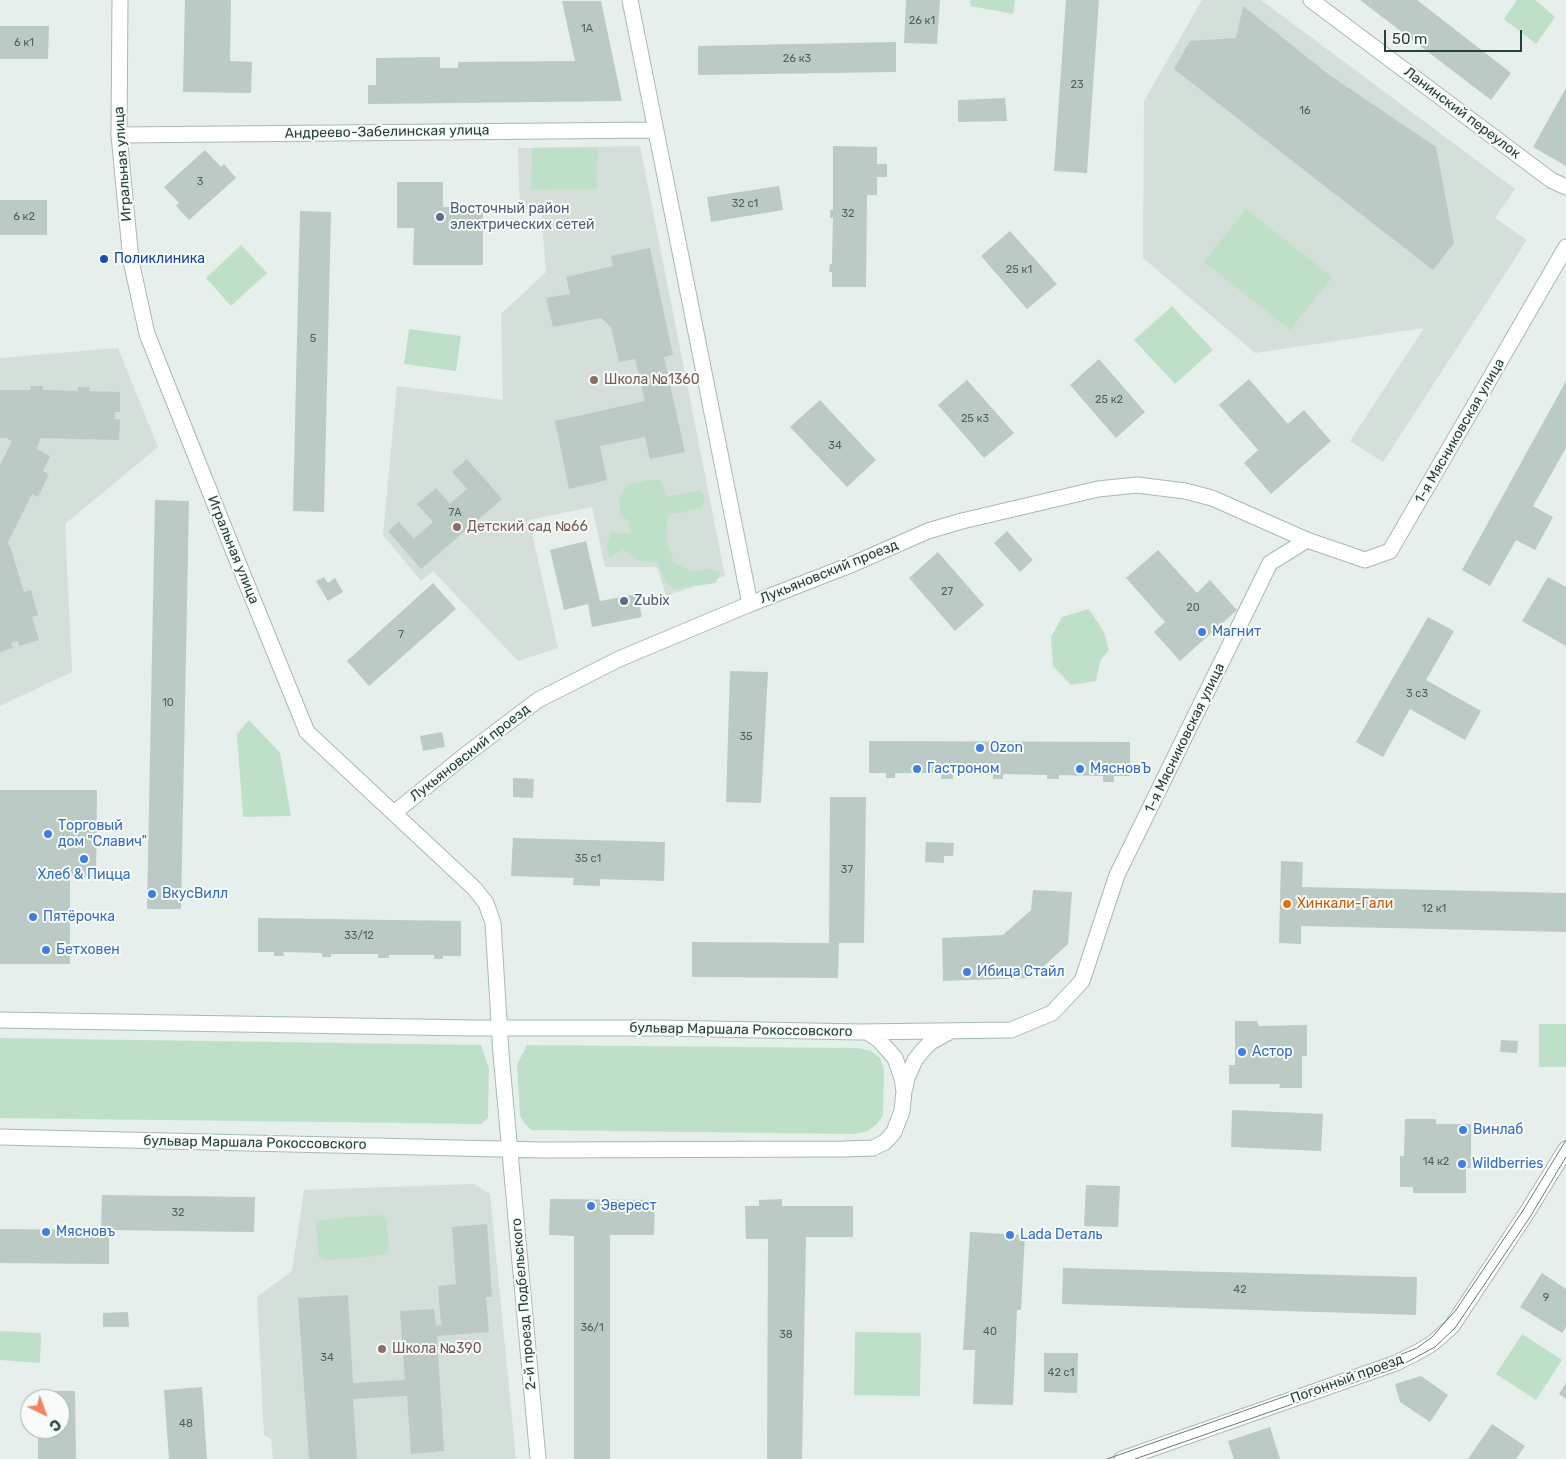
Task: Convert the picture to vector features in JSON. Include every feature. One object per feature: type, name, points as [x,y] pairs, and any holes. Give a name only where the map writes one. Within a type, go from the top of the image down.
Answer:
[{"type":"street","name":"Игральная улица","points":[[120,0],[119,135],[131,261],[147,334],[307,732],[474,888],[486,903],[493,923],[499,1027]]},
{"type":"street","points":[[630,0],[750,604]]},
{"type":"street","name":"Ланинский переулок","points":[[1311,0],[1551,180],[1566,187]]},
{"type":"street","name":"Андреево-Забелинская улица","points":[[119,135],[656,130]]},
{"type":"street","name":"1-я Мясниковская улица","points":[[867,1032],[1011,1030],[1052,1013],[1082,981],[1117,875],[1270,563],[1307,540],[1365,560],[1390,551],[1566,248]]},
{"type":"street","name":"Лукьяновский проезд","points":[[394,813],[464,756],[538,700],[620,659],[750,604],[853,564],[928,531],[962,521],[1098,489],[1137,485],[1198,494],[1212,498],[1307,540]]},
{"type":"street","name":"бульвар Маршала Рокоссовского","points":[[0,1020],[867,1032],[879,1040],[895,1058],[904,1091],[902,1111],[894,1132],[885,1142],[873,1148],[724,1150],[510,1148],[0,1137]]},
{"type":"street","points":[[499,1027],[510,1148]]},
{"type":"street","points":[[904,1091],[907,1078],[915,1060],[931,1042],[952,1030]]},
{"type":"street","name":"2-й проезд Подбельского","points":[[510,1148],[538,1459]]},
{"type":"street","name":"Погонный проезд","points":[[1122,1459],[1396,1363],[1433,1343],[1452,1326],[1526,1214],[1566,1149]]},
{"type":"shaded area","points":[[1202,0],[1261,0],[1515,189],[1495,218],[1527,240],[1383,462],[1350,441],[1424,328],[1255,353],[1143,258],[1144,101]]},
{"type":"shaded area","name":"Школа №1360","points":[[640,146],[725,576],[666,596],[657,567],[605,567],[592,507],[529,520],[558,648],[518,661],[433,571],[421,581],[383,535],[397,386],[503,400],[501,314],[546,272],[541,209],[520,209],[518,148]]},
{"type":"shaded area","points":[[118,348],[158,447],[65,524],[72,672],[0,706],[0,358]]},
{"type":"shaded area","name":"Школа №390","points":[[474,1184],[490,1194],[516,1459],[273,1459],[271,1439],[264,1435],[257,1297],[292,1271],[304,1190]]},
{"type":"green space","points":[[971,0],[1015,0],[1013,14],[970,6]]},
{"type":"green space","points":[[1517,0],[1535,0],[1555,17],[1536,44],[1504,19]]},
{"type":"green space","points":[[598,147],[597,189],[531,190],[532,148]]},
{"type":"green space","points":[[1246,209],[1332,277],[1290,330],[1204,262]]},
{"type":"green space","points":[[241,245],[267,273],[231,306],[206,278]]},
{"type":"green space","points":[[1172,306],[1213,350],[1175,384],[1134,340]]},
{"type":"green space","points":[[409,329],[461,336],[456,371],[404,364]]},
{"type":"green space","points":[[647,480],[661,480],[666,497],[700,490],[705,497],[701,508],[668,515],[666,538],[674,563],[692,571],[712,569],[720,573],[716,583],[673,589],[665,582],[658,563],[637,560],[623,550],[609,558],[607,544],[611,532],[630,534],[630,522],[620,515],[619,498],[627,485]]},
{"type":"green space","points":[[1089,609],[1104,632],[1109,650],[1100,661],[1096,681],[1071,685],[1053,666],[1051,637],[1062,617]]},
{"type":"green space","points":[[249,720],[280,753],[291,816],[243,817],[237,734]]},
{"type":"green space","points":[[1539,1024],[1566,1024],[1566,1067],[1539,1067]]},
{"type":"green space","points":[[0,1038],[481,1045],[489,1068],[488,1118],[481,1124],[0,1118]]},
{"type":"green space","points":[[527,1045],[857,1048],[871,1051],[880,1058],[884,1069],[883,1115],[877,1124],[868,1131],[855,1134],[531,1130],[520,1116],[517,1065]]},
{"type":"green space","points":[[380,1215],[386,1218],[387,1221],[389,1248],[383,1255],[332,1260],[325,1260],[319,1257],[316,1224],[328,1219]]},
{"type":"green space","points":[[0,1331],[41,1333],[40,1363],[0,1360]]},
{"type":"green space","points":[[855,1332],[921,1333],[920,1396],[854,1395]]},
{"type":"green space","points":[[1522,1334],[1562,1360],[1536,1400],[1496,1374]]},
{"type":"building","points":[[185,0],[231,0],[230,61],[252,62],[251,93],[183,92]]},
{"type":"building","points":[[906,0],[940,0],[937,44],[904,43]]},
{"type":"building","points":[[1066,0],[1099,0],[1087,173],[1054,171]]},
{"type":"building","points":[[1360,0],[1417,0],[1511,73],[1491,100]]},
{"type":"building","points":[[562,1],[601,1],[622,101],[368,104],[368,85],[376,85],[376,58],[440,57],[440,68],[458,68],[458,62],[575,61]]},
{"type":"building","points":[[1243,6],[1328,74],[1436,147],[1454,243],[1433,270],[1174,69],[1190,41],[1236,38]]},
{"type":"building","points":[[0,26],[49,26],[48,59],[0,59]]},
{"type":"building","points":[[896,42],[896,72],[698,75],[698,46]]},
{"type":"building","points":[[1566,88],[1566,166],[1533,147]]},
{"type":"building","points":[[1005,98],[1007,121],[958,122],[958,100]]},
{"type":"building","points":[[833,146],[877,147],[877,164],[887,164],[887,177],[877,177],[877,195],[867,195],[866,287],[832,287],[832,272],[829,272],[830,264],[832,264],[833,218],[830,218],[830,210],[833,210]]},
{"type":"building","points":[[205,150],[221,167],[224,164],[236,178],[189,220],[176,206],[179,203],[164,187]]},
{"type":"building","name":"Восточный район электрических сетей","points":[[397,182],[443,182],[443,207],[483,207],[483,265],[413,265],[414,228],[397,228]]},
{"type":"building","points":[[779,186],[783,210],[711,222],[707,197]]},
{"type":"building","points":[[0,200],[47,200],[47,235],[0,235]]},
{"type":"building","points":[[300,211],[331,212],[324,512],[293,511]]},
{"type":"building","points":[[1010,231],[1057,284],[1027,309],[981,256]]},
{"type":"building","points":[[650,248],[673,355],[664,357],[685,452],[650,459],[645,437],[600,446],[607,480],[569,489],[555,421],[645,401],[635,359],[619,362],[611,327],[601,318],[553,327],[546,298],[570,294],[566,277],[613,266],[611,256]]},
{"type":"building","points":[[1099,359],[1145,412],[1116,438],[1070,385]]},
{"type":"building","points":[[1249,379],[1288,424],[1304,410],[1331,441],[1271,494],[1244,463],[1258,450],[1219,405]]},
{"type":"building","points":[[967,380],[1014,433],[984,458],[938,405]]},
{"type":"building","points":[[1566,381],[1566,448],[1533,506],[1553,517],[1535,550],[1516,540],[1490,586],[1462,570]]},
{"type":"building","points":[[31,386],[43,386],[43,390],[78,391],[78,387],[89,387],[89,391],[120,392],[120,412],[115,412],[115,419],[120,419],[119,440],[41,438],[36,449],[50,456],[43,471],[49,474],[38,497],[32,494],[7,544],[10,546],[24,592],[31,590],[38,615],[32,617],[39,640],[19,646],[18,641],[11,643],[13,648],[0,652],[0,465],[12,441],[0,438],[0,390],[31,390]]},
{"type":"building","points":[[820,400],[876,460],[847,487],[790,427]]},
{"type":"building","points":[[467,459],[502,499],[421,569],[388,531],[399,522],[414,539],[433,522],[417,504],[436,488],[450,504],[467,489],[452,472]]},
{"type":"building","points":[[155,500],[189,501],[181,909],[147,909]]},
{"type":"building","points":[[1007,531],[1033,560],[1020,572],[994,543]]},
{"type":"building","points":[[586,541],[600,601],[637,594],[642,617],[592,627],[588,604],[564,610],[550,550]]},
{"type":"building","points":[[1158,550],[1197,593],[1210,580],[1237,610],[1180,661],[1154,632],[1165,622],[1126,578]]},
{"type":"building","points":[[938,552],[984,605],[955,631],[909,578]]},
{"type":"building","points":[[324,577],[328,583],[335,578],[343,592],[328,601],[316,581]]},
{"type":"building","points":[[1548,577],[1566,587],[1566,646],[1522,621]]},
{"type":"building","points":[[433,583],[456,609],[369,686],[347,661]]},
{"type":"building","points":[[1428,617],[1454,631],[1426,680],[1481,711],[1465,740],[1410,709],[1383,757],[1356,742]]},
{"type":"building","points":[[730,671],[768,672],[761,803],[726,802]]},
{"type":"building","points":[[442,732],[445,747],[423,751],[420,736]]},
{"type":"building","points":[[869,741],[1130,742],[1130,776],[1114,776],[1114,782],[1103,782],[1103,776],[1059,775],[1059,779],[1047,779],[1047,775],[1003,774],[1003,779],[993,779],[993,775],[953,774],[953,779],[941,779],[941,773],[895,773],[895,778],[886,778],[886,773],[869,773]]},
{"type":"building","points":[[513,778],[534,779],[533,798],[513,797]]},
{"type":"building","name":"Торговый дом \"Славич\"","points":[[0,790],[97,790],[96,877],[70,877],[70,964],[0,964]]},
{"type":"building","points":[[830,797],[866,797],[864,943],[839,943],[838,978],[692,977],[692,942],[829,943]]},
{"type":"building","points":[[513,838],[665,842],[664,881],[600,879],[600,886],[573,885],[574,878],[511,876]]},
{"type":"building","points":[[926,842],[954,843],[953,856],[944,856],[944,863],[925,862]]},
{"type":"building","points":[[1281,861],[1303,862],[1302,887],[1566,893],[1566,932],[1301,926],[1301,944],[1279,943]]},
{"type":"building","points":[[1033,890],[1072,892],[1068,944],[1031,978],[943,981],[942,938],[1003,935],[1031,910]]},
{"type":"building","points":[[258,918],[461,921],[461,956],[443,956],[443,959],[434,959],[434,955],[389,955],[389,958],[378,958],[378,954],[331,954],[331,957],[322,957],[322,953],[283,952],[284,956],[274,956],[274,952],[258,952]]},
{"type":"building","points":[[1235,1021],[1257,1021],[1259,1026],[1307,1025],[1307,1056],[1302,1056],[1302,1088],[1279,1088],[1280,1084],[1229,1084],[1229,1065],[1235,1065]]},
{"type":"building","points":[[1501,1040],[1518,1041],[1517,1053],[1500,1052]]},
{"type":"building","points":[[1232,1110],[1323,1114],[1321,1151],[1231,1147]]},
{"type":"building","points":[[1405,1119],[1436,1119],[1436,1124],[1471,1124],[1471,1168],[1466,1168],[1466,1193],[1413,1193],[1413,1187],[1400,1187],[1400,1156],[1404,1156]]},
{"type":"building","points":[[1086,1185],[1120,1186],[1118,1227],[1084,1226]]},
{"type":"building","points":[[102,1195],[255,1197],[254,1232],[109,1230],[109,1264],[0,1263],[0,1229],[101,1230]]},
{"type":"building","points":[[550,1199],[655,1200],[654,1235],[610,1235],[610,1459],[574,1459],[574,1236],[549,1235]]},
{"type":"building","points":[[782,1199],[782,1206],[853,1206],[853,1237],[806,1237],[802,1459],[767,1459],[768,1239],[746,1239],[745,1206],[759,1206],[759,1200]]},
{"type":"building","points":[[487,1224],[492,1297],[486,1297],[489,1332],[437,1336],[444,1451],[411,1454],[407,1396],[353,1399],[357,1459],[309,1459],[298,1298],[348,1295],[353,1383],[405,1380],[400,1311],[434,1309],[436,1326],[441,1325],[438,1286],[456,1284],[452,1227]]},
{"type":"building","points":[[970,1232],[1025,1235],[1021,1310],[1017,1310],[1013,1405],[973,1404],[975,1350],[963,1350]]},
{"type":"building","points":[[1063,1268],[1417,1277],[1416,1315],[1062,1304]]},
{"type":"building","points":[[1542,1273],[1566,1289],[1566,1327],[1562,1333],[1520,1307]]},
{"type":"building","points":[[128,1312],[129,1327],[103,1327],[103,1313]]},
{"type":"building","points":[[1044,1353],[1078,1353],[1077,1393],[1044,1392]]},
{"type":"building","points":[[1421,1376],[1448,1395],[1430,1422],[1400,1402],[1395,1384]]},
{"type":"building","points":[[1566,1383],[1566,1399],[1559,1394]]},
{"type":"building","points":[[202,1387],[207,1459],[169,1459],[164,1390]]},
{"type":"building","points":[[70,1391],[75,1391],[76,1459],[38,1459],[38,1439],[70,1439]]},
{"type":"building","points":[[1492,1424],[1525,1446],[1516,1459],[1468,1459]]},
{"type":"building","points":[[1270,1427],[1280,1459],[1234,1459],[1228,1441]]},
{"type":"tram line","points":[[1107,1459],[1377,1364],[1417,1348],[1432,1337],[1456,1310],[1522,1212],[1566,1140]]},
{"type":"tram line","points":[[1135,1459],[1396,1368],[1435,1347],[1455,1328],[1530,1217],[1566,1157]]},
{"type":"place","name":"Восточный район электрических сетей","points":[[440,217]]},
{"type":"place","name":"Поликлиника","points":[[104,259]]},
{"type":"place","name":"Школа №1360","points":[[594,380]]},
{"type":"place","name":"Детский сад №66","points":[[457,527]]},
{"type":"place","name":"Zubix","points":[[624,601]]},
{"type":"place","name":"Магнит","points":[[1202,632]]},
{"type":"place","name":"Ozon","points":[[980,748]]},
{"type":"place","name":"Гастроном","points":[[917,769]]},
{"type":"place","name":"МясновЪ","points":[[1080,769]]},
{"type":"place","name":"Торговый дом \"Славич\"","points":[[48,834]]},
{"type":"place","name":"Хлеб & Пицца","points":[[84,859]]},
{"type":"place","name":"ВкусВилл","points":[[152,894]]},
{"type":"place","name":"Хинкали-Гали","points":[[1287,904]]},
{"type":"place","name":"Пятёрочка","points":[[33,917]]},
{"type":"place","name":"Бетховен","points":[[46,950]]},
{"type":"place","name":"Ибица Стайл","points":[[967,972]]},
{"type":"place","name":"Астор","points":[[1242,1052]]},
{"type":"place","name":"Винлаб","points":[[1463,1130]]},
{"type":"place","name":"Wildberries","points":[[1462,1164]]},
{"type":"place","name":"Эверест","points":[[591,1206]]},
{"type":"place","name":"Мясновъ","points":[[46,1232]]},
{"type":"place","name":"Lada Dеталь","points":[[1010,1235]]},
{"type":"place","name":"Школа №390","points":[[382,1349]]}]
